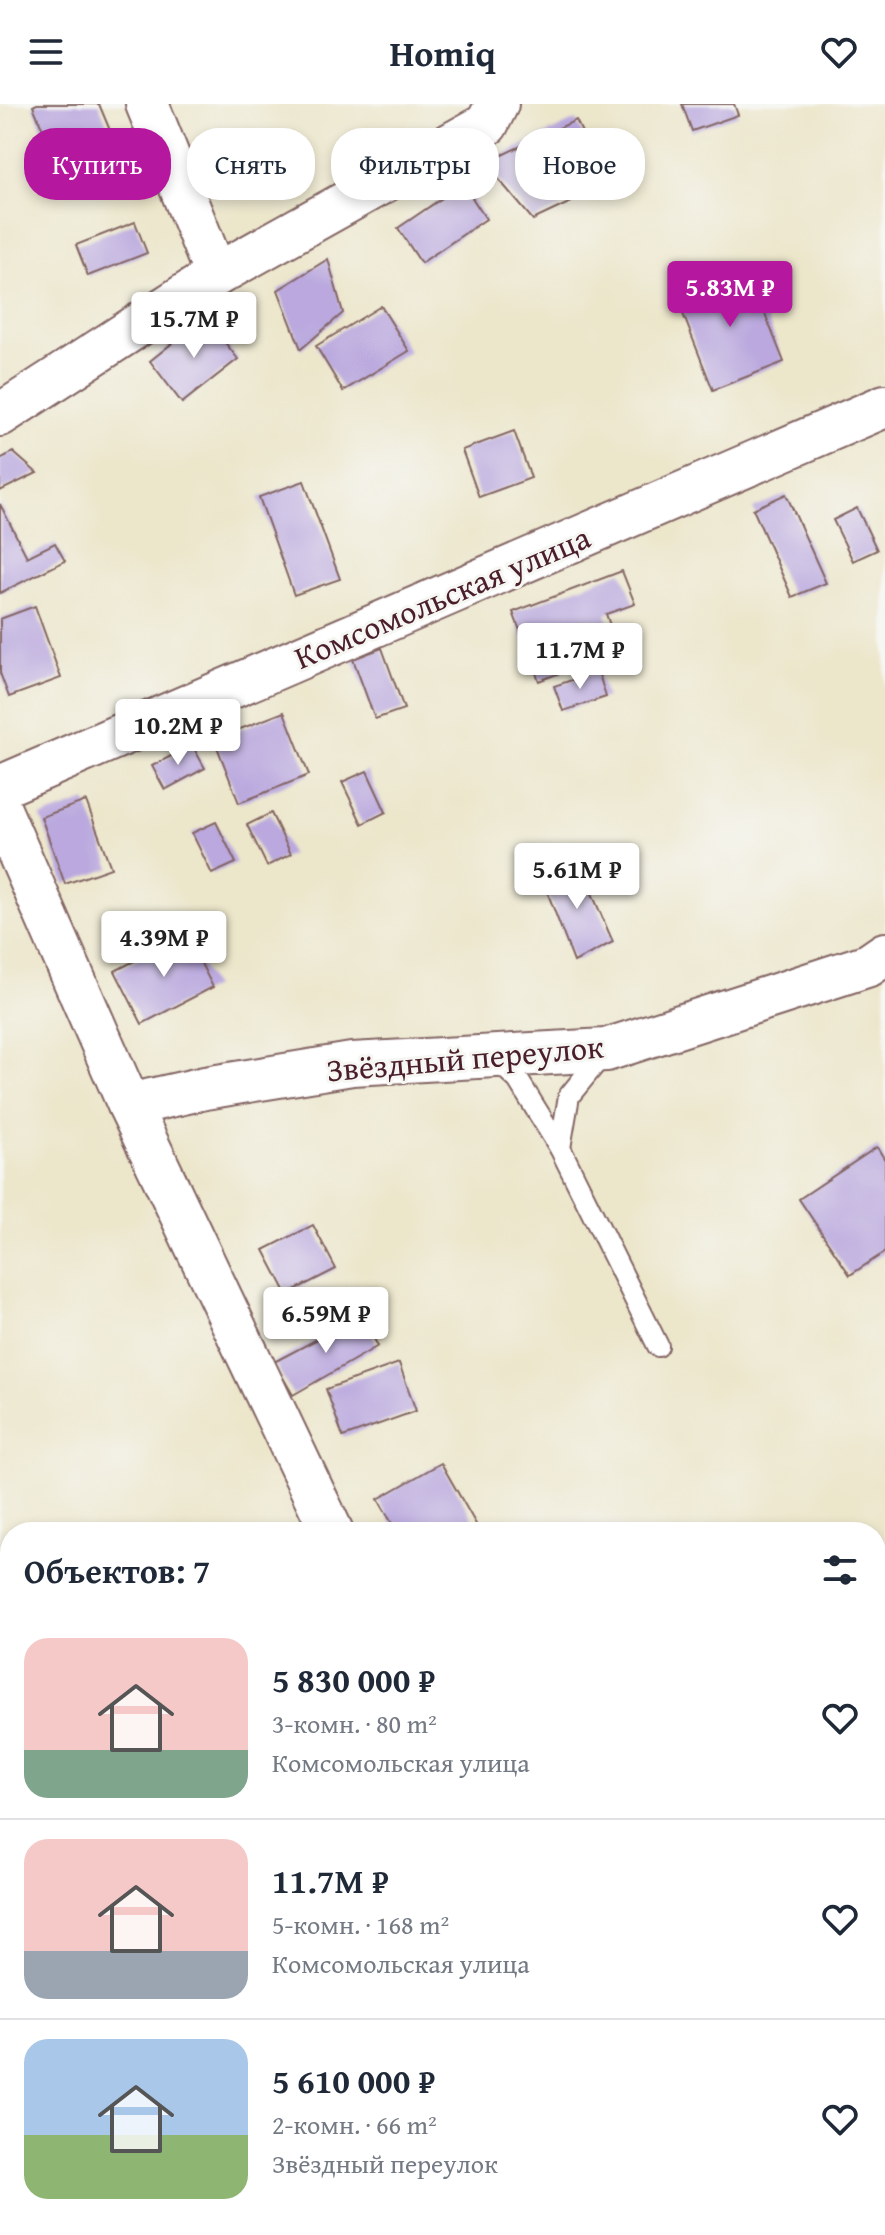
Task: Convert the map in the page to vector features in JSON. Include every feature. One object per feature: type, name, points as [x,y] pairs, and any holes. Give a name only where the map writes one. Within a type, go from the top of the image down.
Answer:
[{"type":"street","points":[[147,104],[216,275]]},
{"type":"street","points":[[0,415],[216,275],[487,124],[497,104]]},
{"type":"street","name":"Комсомольская улица","points":[[0,787],[885,406]]},
{"type":"street","points":[[0,810],[129,1105],[327,1522]]},
{"type":"street","name":"Звёздный переулок","points":[[129,1105],[205,1088],[352,1064],[606,1050],[869,965],[885,954]]},
{"type":"lane","points":[[560,1148],[569,1096],[606,1050]]},
{"type":"lane","points":[[493,1056],[518,1080],[560,1148],[658,1346]]},
{"type":"building","points":[[99,104],[109,128],[42,128],[33,106]]},
{"type":"building","points":[[682,104],[734,104],[738,115],[692,131]]},
{"type":"building","points":[[576,120],[580,128],[559,128]]},
{"type":"building","points":[[515,149],[515,199],[499,180],[499,156]]},
{"type":"building","points":[[439,200],[474,200],[486,219],[421,263],[398,228]]},
{"type":"building","points":[[516,200],[575,200],[533,220]]},
{"type":"building","points":[[135,222],[147,253],[88,276],[76,245]]},
{"type":"building","points":[[328,259],[343,313],[301,349],[278,290]]},
{"type":"building","points":[[747,268],[784,362],[713,390],[676,296]]},
{"type":"building","points":[[381,306],[409,351],[343,391],[316,346]]},
{"type":"building","points":[[205,317],[238,359],[182,403],[150,361]]},
{"type":"building","points":[[514,431],[531,478],[479,497],[462,450]]},
{"type":"building","points":[[13,452],[37,473],[0,491],[0,459]]},
{"type":"building","points":[[304,481],[340,579],[294,595],[259,497]]},
{"type":"building","points":[[786,494],[826,583],[792,597],[753,509]]},
{"type":"building","points":[[0,504],[27,557],[55,543],[65,561],[0,593]]},
{"type":"building","points":[[857,508],[877,550],[853,561],[833,520]]},
{"type":"building","points":[[622,571],[635,604],[606,614],[619,650],[539,681],[513,612]]},
{"type":"building","points":[[35,606],[61,678],[9,697],[0,673],[0,619]]},
{"type":"building","points":[[382,648],[404,709],[375,719],[353,659]]},
{"type":"building","points":[[598,671],[606,697],[563,711],[554,686]]},
{"type":"building","points":[[284,712],[309,775],[239,803],[214,739]]},
{"type":"building","points":[[192,745],[205,768],[165,790],[152,766]]},
{"type":"building","points":[[367,771],[386,812],[362,824],[342,782]]},
{"type":"building","points":[[86,801],[111,868],[65,884],[41,817]]},
{"type":"building","points":[[271,813],[291,854],[267,866],[247,825]]},
{"type":"building","points":[[216,822],[236,863],[212,874],[192,833]]},
{"type":"building","points":[[578,861],[613,942],[574,962],[542,878]]},
{"type":"building","points":[[186,934],[213,987],[142,1024],[115,971]]},
{"type":"building","points":[[877,1147],[885,1160],[885,1252],[850,1275],[799,1199]]},
{"type":"building","points":[[313,1225],[336,1269],[287,1294],[264,1250]]},
{"type":"building","points":[[361,1316],[378,1346],[293,1395],[274,1362]]},
{"type":"building","points":[[399,1363],[416,1411],[343,1437],[326,1389]]},
{"type":"building","points":[[441,1463],[475,1522],[391,1522],[378,1499]]}]
